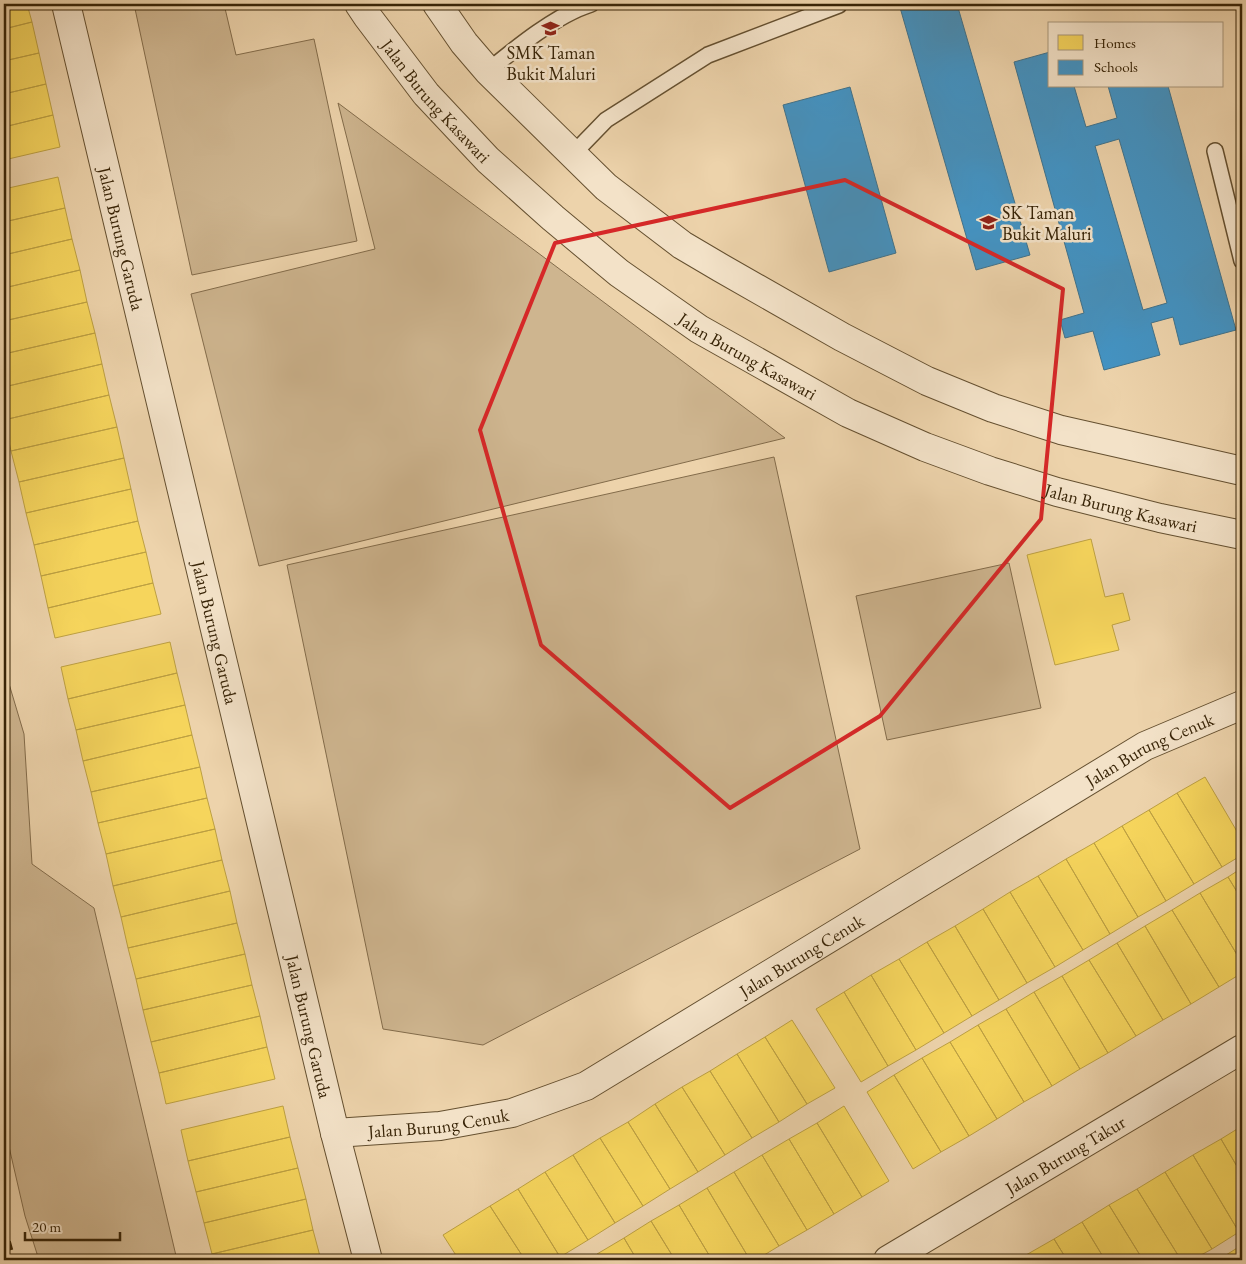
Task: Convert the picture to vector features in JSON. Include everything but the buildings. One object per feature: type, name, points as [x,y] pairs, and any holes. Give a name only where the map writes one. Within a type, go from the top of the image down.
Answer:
[{"type":"street","name":"Jalan Burung Garuda","points":[[66,4],[335,1133],[368,1260]]},
{"type":"street","name":"Jalan Burung Kasawari","points":[[359,4],[366,16],[426,94],[488,160],[619,273],[699,329],[848,413],[925,447],[990,471],[1057,492],[1160,518],[1242,535]]},
{"type":"street","points":[[437,4],[464,43],[488,71],[606,187],[682,245],[834,332],[928,381],[993,408],[1061,430],[1242,471]]},
{"type":"street","name":"Jalan Burung Cenuk","points":[[335,1133],[440,1126],[512,1113],[586,1086],[1145,746],[1242,705]]},
{"type":"street","name":"Jalan Burung Takur","points":[[888,1260],[1242,1049]]},
{"type":"lane","points":[[488,71],[525,41],[578,8],[591,4]]},
{"type":"lane","points":[[573,154],[606,120],[708,55],[839,5]]},
{"type":"lane","points":[[1215,151],[1242,261]]},
{"type":"highlighted area","points":[[845,180],[1063,289],[1041,519],[880,716],[730,808],[541,645],[480,430],[555,243]]},
{"type":"shaded area","points":[[134,4],[224,4],[236,55],[314,39],[357,241],[192,275]]},
{"type":"shaded area","points":[[338,103],[785,438],[259,566],[191,294],[375,249]]},
{"type":"shaded area","points":[[774,457],[860,849],[483,1045],[383,1029],[287,565]]},
{"type":"shaded area","points":[[1009,563],[1041,708],[887,740],[856,596]]},
{"type":"shaded area","points":[[4,667],[24,734],[32,864],[94,908],[177,1260],[39,1260],[25,1216],[4,1125]]},
{"type":"railway","points":[[4,1224],[14,1260]]},
{"type":"place","name":"SMK Taman Bukit Maluri","points":[[551,29]]},
{"type":"place","name":"SK Taman Bukit Maluri","points":[[988,222]]}]
